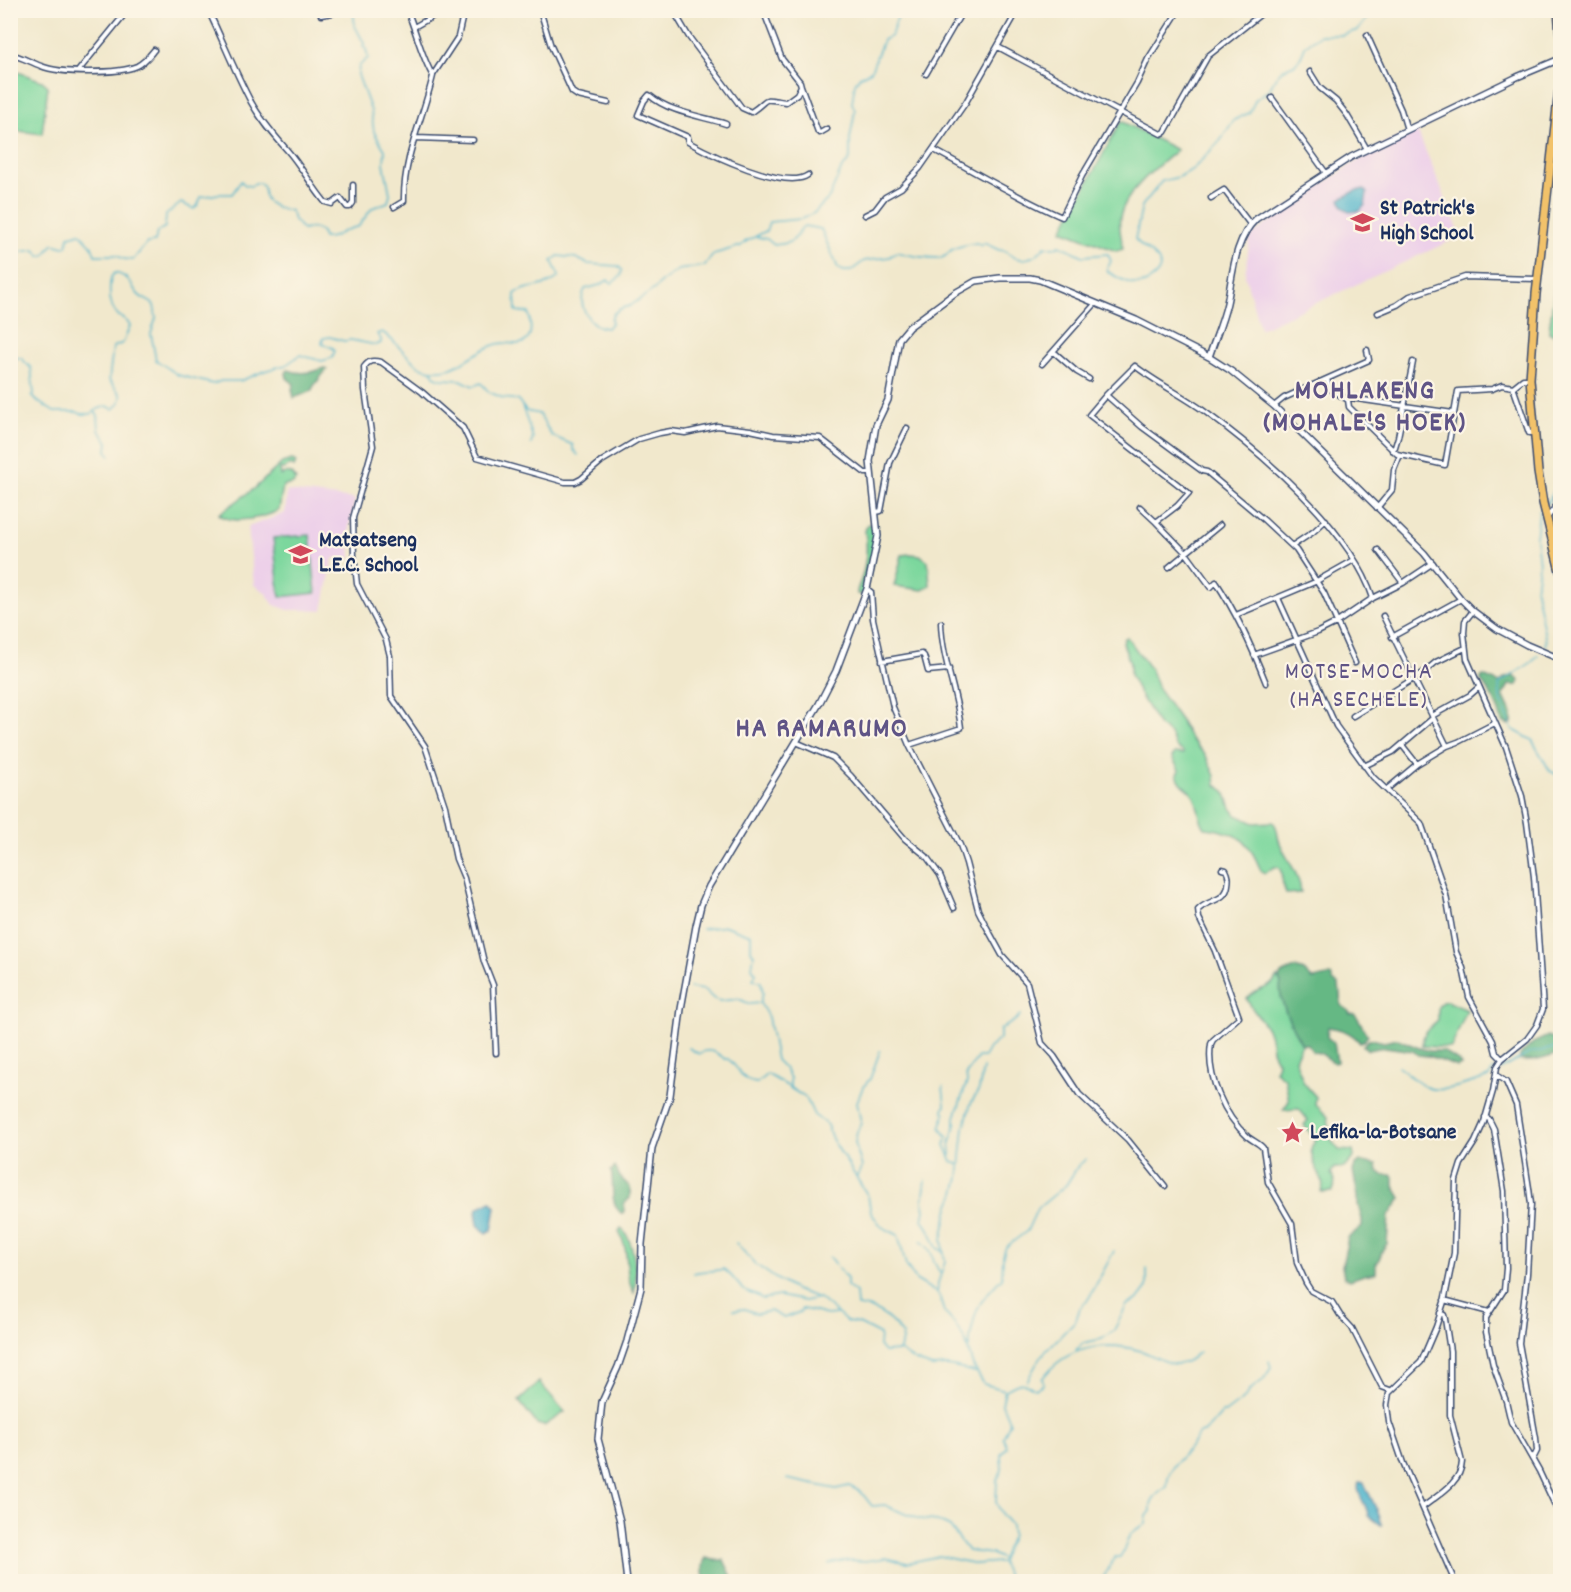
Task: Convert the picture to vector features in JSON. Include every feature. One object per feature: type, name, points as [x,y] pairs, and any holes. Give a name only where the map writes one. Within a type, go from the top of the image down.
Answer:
[{"type":"main road","points":[[1558,10],[1560,35]]},
{"type":"main road","points":[[1560,81],[1560,98],[1538,279],[1530,379],[1533,433],[1539,480],[1546,519],[1560,571]]},
{"type":"street","points":[[79,71],[128,10]]},
{"type":"street","points":[[208,10],[222,39],[227,56],[263,123],[287,150],[324,202],[332,204],[340,198],[346,206],[350,207],[353,203],[353,185]]},
{"type":"street","points":[[407,10],[433,76]]},
{"type":"street","points":[[414,27],[444,10]]},
{"type":"street","points":[[394,207],[404,201],[407,162],[433,76],[458,37],[464,10]]},
{"type":"street","points":[[540,10],[551,46],[572,92],[578,96],[608,103]]},
{"type":"street","points":[[673,10],[689,38],[742,108],[747,111],[755,110],[763,100],[786,102],[797,94],[801,86]]},
{"type":"street","points":[[763,10],[782,59],[800,82],[818,132],[827,129]]},
{"type":"street","points":[[926,74],[963,10]]},
{"type":"street","points":[[865,216],[875,210],[885,197],[901,188],[934,150],[966,102],[1018,10]]},
{"type":"street","points":[[934,150],[989,179],[1022,200],[1062,218],[1082,176],[1137,83],[1148,59],[1179,10]]},
{"type":"street","points":[[998,47],[1161,134],[1165,132],[1208,56],[1266,10]]},
{"type":"street","points":[[321,15],[347,11]]},
{"type":"street","points":[[1368,35],[1401,110],[1407,130]]},
{"type":"street","points":[[10,54],[23,57],[41,66],[70,72],[110,72],[143,63],[154,50]]},
{"type":"street","points":[[1209,357],[1226,304],[1237,251],[1250,224],[1351,157],[1517,77],[1560,59]]},
{"type":"street","points":[[1310,72],[1320,88],[1329,93],[1347,115],[1367,149]]},
{"type":"street","points":[[726,124],[706,117],[697,117],[656,101],[649,95],[638,115],[688,138],[688,142],[716,157],[789,180],[803,179],[808,176]]},
{"type":"street","points":[[1272,98],[1326,174]]},
{"type":"street","points":[[416,138],[473,140]]},
{"type":"street","points":[[1211,198],[1224,190],[1250,224]]},
{"type":"street","points":[[1378,313],[1410,296],[1465,277],[1538,279]]},
{"type":"street","points":[[627,1581],[620,1521],[598,1439],[600,1418],[604,1396],[627,1341],[640,1288],[652,1148],[670,1096],[681,1009],[696,926],[709,886],[836,671],[867,589],[878,536],[870,461],[876,425],[888,400],[899,339],[904,333],[966,286],[986,279],[1030,278],[1040,280],[1136,320],[1209,357],[1231,371],[1274,406],[1377,507],[1432,563],[1473,611],[1497,629],[1560,659]]},
{"type":"street","points":[[1042,364],[1095,304]]},
{"type":"street","points":[[1274,406],[1284,398],[1369,360],[1367,350]]},
{"type":"street","points":[[1054,352],[1089,379]]},
{"type":"street","points":[[496,1053],[493,985],[486,970],[464,878],[456,859],[445,806],[425,747],[391,696],[390,656],[386,640],[357,584],[353,518],[373,446],[365,390],[364,367],[367,362],[373,360],[381,362],[422,392],[463,428],[477,457],[565,483],[581,479],[602,461],[639,439],[670,431],[685,433],[717,426],[773,435],[820,438],[865,473],[871,473]]},
{"type":"street","points":[[1392,450],[1395,447],[1413,362]]},
{"type":"street","points":[[1156,522],[1177,506],[1189,493],[1089,415],[1135,366],[1203,410],[1279,474],[1343,540],[1365,576],[1373,598]]},
{"type":"street","points":[[1327,379],[1330,389],[1348,400],[1350,398],[1453,413]]},
{"type":"street","points":[[1348,400],[1349,407],[1392,450],[1400,455],[1444,465],[1458,391],[1492,389],[1502,385],[1513,387],[1523,379],[1530,379]]},
{"type":"street","points":[[1513,387],[1529,433],[1533,433]]},
{"type":"street","points":[[1106,395],[1142,427],[1202,471],[1207,472],[1292,546],[1324,593],[1355,663]]},
{"type":"street","points":[[876,512],[882,511],[891,463],[907,428]]},
{"type":"street","points":[[1377,507],[1392,490],[1392,477],[1400,455]]},
{"type":"street","points":[[1546,519],[1559,505],[1560,492]]},
{"type":"street","points":[[1140,507],[1186,553],[1210,587],[1216,582],[1248,636],[1266,683]]},
{"type":"street","points":[[1292,546],[1326,520]]},
{"type":"street","points":[[1169,567],[1220,525]]},
{"type":"street","points":[[1378,550],[1403,583]]},
{"type":"street","points":[[1236,615],[1315,582],[1354,560]]},
{"type":"street","points":[[1254,655],[1318,632],[1336,623],[1432,563]]},
{"type":"street","points":[[867,589],[871,592],[872,610],[893,707],[909,745],[960,845],[978,910],[1002,955],[1027,983],[1042,1043],[1054,1056],[1079,1094],[1128,1140],[1165,1186]]},
{"type":"street","points":[[1278,598],[1336,726],[1364,766],[1414,815],[1424,829],[1446,895],[1456,952],[1463,968],[1469,997],[1496,1053],[1502,1059]]},
{"type":"street","points":[[1392,638],[1461,599]]},
{"type":"street","points":[[1455,1581],[1403,1463],[1389,1422],[1387,1406],[1390,1390],[1420,1362],[1431,1340],[1440,1313],[1454,1253],[1456,1180],[1461,1164],[1475,1142],[1485,1117],[1502,1059],[1527,1039],[1537,1026],[1543,1009],[1534,877],[1527,823],[1512,764],[1467,659],[1465,621],[1473,611]]},
{"type":"street","points":[[1383,616],[1447,746]]},
{"type":"street","points":[[909,745],[962,728],[941,634],[941,623]]},
{"type":"street","points":[[1353,716],[1436,662],[1466,648]]},
{"type":"street","points":[[882,661],[922,654],[928,671],[949,669]]},
{"type":"street","points":[[1364,766],[1393,752],[1432,717],[1478,688]]},
{"type":"street","points":[[1387,789],[1417,764],[1447,746],[1495,723]]},
{"type":"street","points":[[796,742],[833,758],[851,776],[905,839],[926,856],[939,875],[954,908]]},
{"type":"street","points":[[1402,745],[1417,764]]},
{"type":"street","points":[[1222,869],[1226,870],[1229,877],[1228,890],[1224,897],[1198,910],[1199,918],[1215,951],[1239,1017],[1213,1040],[1210,1052],[1211,1069],[1234,1121],[1248,1137],[1263,1148],[1268,1182],[1292,1224],[1297,1263],[1311,1291],[1332,1302],[1352,1328],[1382,1387],[1390,1390]]},
{"type":"street","points":[[1496,1075],[1506,1082],[1516,1105],[1530,1196],[1527,1274],[1519,1343],[1536,1438],[1537,1451],[1533,1459]]},
{"type":"street","points":[[1485,1117],[1489,1119],[1494,1129],[1504,1191],[1506,1221],[1504,1290],[1489,1312],[1486,1332],[1493,1365],[1511,1422],[1533,1459],[1560,1516]]},
{"type":"street","points":[[1444,1300],[1489,1312]]},
{"type":"street","points":[[1423,1507],[1454,1482],[1462,1468],[1450,1415],[1450,1351],[1445,1318],[1440,1313]]},
{"type":"shaded area","name":"St Patrick's High School","points":[[1417,130],[1461,236],[1260,329],[1245,276],[1250,237],[1285,209],[1381,145]]},
{"type":"shaded area","name":"Matsatseng L.E.C. School","points":[[287,491],[355,499],[349,527],[351,558],[333,558],[323,610],[288,610],[274,605],[265,592],[254,585],[248,527],[285,513]]},
{"type":"green space","points":[[10,69],[42,81],[48,86],[42,134],[11,130]]},
{"type":"green space","points":[[1121,121],[1177,150],[1143,180],[1128,198],[1120,217],[1123,249],[1116,251],[1062,230]]},
{"type":"green space","points":[[1560,241],[1560,339],[1549,332]]},
{"type":"green space","points":[[327,369],[312,391],[294,398],[292,389],[294,384],[287,378],[288,370],[306,373]]},
{"type":"green space","points":[[292,460],[296,462],[294,467],[291,465],[280,468],[281,476],[285,473],[292,474],[296,480],[293,484],[283,486],[279,510],[258,518],[240,520],[225,518],[219,514],[255,488],[282,463]]},
{"type":"green space","points":[[869,524],[874,525],[875,541],[870,570],[862,595],[857,592],[863,575],[865,532]]},
{"type":"green space","points":[[310,535],[316,593],[280,597],[273,538]]},
{"type":"green space","points":[[902,555],[920,555],[928,561],[930,585],[923,590],[894,586]]},
{"type":"green space","points":[[1127,637],[1151,670],[1158,689],[1190,738],[1206,756],[1215,776],[1216,785],[1225,791],[1236,815],[1254,823],[1273,822],[1275,824],[1281,847],[1298,878],[1301,893],[1286,894],[1278,867],[1265,873],[1261,871],[1252,852],[1241,839],[1226,832],[1205,828],[1194,796],[1179,779],[1177,774],[1179,770],[1172,757],[1175,753],[1183,754],[1183,752],[1175,746],[1170,734],[1159,726],[1130,675],[1130,664],[1123,643]]},
{"type":"green space","points":[[1483,676],[1500,683],[1505,678],[1514,676],[1520,681],[1518,685],[1509,685],[1503,695],[1512,714],[1512,723],[1509,725],[1502,722],[1494,700],[1481,681]]},
{"type":"green space","points":[[1295,968],[1304,971],[1312,979],[1331,976],[1333,981],[1339,985],[1341,1005],[1350,1014],[1357,1016],[1368,1035],[1360,1043],[1346,1032],[1328,1027],[1327,1037],[1334,1043],[1337,1062],[1334,1063],[1320,1053],[1313,1052],[1307,1044],[1302,1044],[1290,1023],[1281,997],[1279,979],[1281,974]]},
{"type":"green space","points":[[1277,977],[1281,983],[1281,997],[1287,1014],[1302,1044],[1295,1059],[1304,1083],[1316,1097],[1315,1104],[1328,1117],[1331,1140],[1339,1150],[1353,1151],[1354,1157],[1344,1168],[1334,1168],[1331,1173],[1335,1185],[1332,1192],[1321,1192],[1323,1184],[1311,1149],[1316,1140],[1304,1125],[1308,1120],[1299,1109],[1283,1110],[1289,1101],[1285,1079],[1275,1071],[1278,1063],[1272,1050],[1269,1034],[1247,999],[1252,993],[1270,985]]},
{"type":"green space","points":[[1447,1001],[1467,1010],[1451,1048],[1422,1046],[1425,1034],[1438,1020],[1438,1007],[1442,1002]]},
{"type":"green space","points":[[1548,1036],[1560,1041],[1560,1053],[1535,1060],[1520,1060],[1520,1055],[1533,1043]]},
{"type":"green space","points":[[1371,1039],[1384,1042],[1398,1039],[1430,1051],[1443,1051],[1461,1065],[1457,1067],[1429,1056],[1418,1055],[1413,1051],[1385,1047],[1368,1050],[1363,1046]]},
{"type":"green space","points":[[1360,1162],[1377,1164],[1378,1171],[1383,1175],[1392,1175],[1394,1186],[1401,1198],[1389,1216],[1387,1244],[1376,1264],[1376,1273],[1350,1280],[1344,1277],[1342,1266],[1348,1238],[1362,1226],[1353,1171],[1355,1165]]},
{"type":"green space","points":[[615,1167],[620,1177],[630,1187],[630,1198],[624,1204],[622,1214],[613,1199],[611,1171]]},
{"type":"green space","points":[[621,1228],[629,1241],[634,1258],[634,1293],[629,1278],[625,1247],[619,1232]]},
{"type":"green space","points":[[539,1382],[565,1412],[544,1426],[537,1424],[519,1401]]},
{"type":"green space","points":[[706,1558],[724,1560],[734,1581],[705,1581],[703,1566]]},
{"type":"water","points":[[1357,190],[1364,190],[1367,193],[1365,205],[1360,211],[1349,212],[1343,207],[1340,199]]},
{"type":"water","points":[[491,1201],[496,1207],[492,1230],[486,1233],[478,1225],[476,1211]]},
{"type":"water","points":[[1359,1482],[1364,1483],[1381,1525],[1368,1515],[1360,1495]]},
{"type":"waterway","points":[[10,253],[35,250],[40,256],[44,256],[53,244],[67,246],[69,236],[80,233],[92,246],[95,255],[116,255],[133,260],[147,243],[155,242],[157,232],[165,227],[166,215],[181,203],[194,209],[201,197],[232,194],[241,181],[251,186],[260,183],[269,203],[291,211],[294,220],[303,230],[312,228],[321,231],[323,238],[333,237],[348,229],[358,227],[372,208],[388,202],[390,194],[384,163],[385,150],[374,132],[371,111],[358,75],[359,66],[368,58],[366,49],[363,47],[364,43],[355,26],[353,10]]},
{"type":"waterway","points":[[10,354],[21,358],[31,368],[34,394],[32,396],[54,412],[91,414],[107,406],[115,408],[121,395],[109,380],[113,347],[123,343],[130,326],[115,312],[111,303],[110,282],[115,273],[126,278],[139,295],[154,305],[156,318],[151,334],[156,360],[178,375],[213,384],[221,381],[240,381],[286,365],[300,355],[322,361],[332,358],[335,351],[333,348],[322,344],[323,338],[330,337],[376,345],[381,343],[377,334],[382,332],[419,366],[435,370],[453,367],[497,344],[524,342],[530,334],[529,313],[516,311],[515,294],[549,283],[559,276],[552,261],[558,256],[576,258],[588,264],[618,266],[622,270],[621,276],[612,283],[608,280],[585,289],[583,295],[583,308],[586,314],[594,324],[607,328],[612,322],[614,313],[630,306],[678,270],[704,266],[714,254],[741,246],[766,231],[769,222],[801,219],[814,213],[829,198],[841,170],[850,159],[855,83],[859,77],[871,71],[883,40],[891,36],[900,10]]},
{"type":"waterway","points":[[757,237],[767,239],[774,245],[785,244],[792,241],[804,226],[821,229],[838,268],[843,271],[851,271],[864,261],[889,257],[897,252],[941,258],[956,248],[977,243],[981,246],[984,243],[1006,251],[1016,258],[1026,259],[1036,255],[1045,246],[1053,248],[1060,245],[1083,256],[1108,254],[1111,261],[1108,272],[1131,283],[1143,283],[1152,279],[1160,267],[1155,257],[1135,239],[1142,206],[1162,181],[1179,177],[1193,169],[1220,141],[1234,120],[1249,113],[1256,99],[1270,89],[1275,78],[1283,69],[1294,65],[1301,57],[1305,46],[1320,35],[1342,35],[1358,30],[1374,10]]},
{"type":"waterway","points":[[432,371],[434,376],[441,379],[461,380],[473,386],[481,383],[489,392],[503,398],[518,400],[526,411],[539,414],[552,436],[573,445],[578,455]]},
{"type":"waterway","points":[[522,406],[533,438],[531,444]]},
{"type":"waterway","points":[[95,412],[98,415],[99,430],[108,442],[107,450],[110,456]]},
{"type":"waterway","points":[[1547,503],[1560,481]]},
{"type":"waterway","points":[[1539,511],[1536,538],[1539,564],[1536,591],[1545,645]]},
{"type":"waterway","points":[[1538,655],[1532,662],[1499,685],[1500,697],[1512,729],[1532,740],[1550,771],[1560,776]]},
{"type":"waterway","points":[[702,929],[726,926],[751,935],[751,950],[754,955],[752,967],[756,973],[753,979],[761,982],[763,993],[760,1003],[768,1017],[776,1060],[790,1078],[790,1088],[806,1098],[814,1115],[827,1125],[832,1139],[868,1196],[871,1213],[882,1227],[898,1235],[906,1265],[916,1280],[937,1293],[944,1312],[965,1340],[973,1366],[984,1384],[1005,1390],[1002,1404],[1010,1423],[1003,1437],[1007,1447],[1001,1455],[1002,1470],[997,1480],[996,1502],[1002,1515],[1011,1525],[1012,1535],[1001,1562],[1010,1582]]},
{"type":"waterway","points":[[690,988],[704,990],[720,1001],[739,999],[750,1004],[760,1003]]},
{"type":"waterway","points":[[951,1155],[950,1143],[955,1117],[967,1082],[966,1074],[978,1057],[984,1057],[989,1048],[1000,1039],[1000,1030],[1020,1015]]},
{"type":"waterway","points":[[1501,1069],[1530,1053],[1560,1047]]},
{"type":"waterway","points":[[689,1048],[699,1054],[706,1051],[719,1054],[728,1059],[751,1082],[757,1083],[767,1074],[789,1087]]},
{"type":"waterway","points":[[856,1178],[862,1167],[855,1143],[861,1123],[857,1102],[863,1087],[870,1079],[880,1051]]},
{"type":"waterway","points":[[1398,1066],[1417,1082],[1439,1090],[1489,1077],[1493,1069]]},
{"type":"waterway","points":[[937,1293],[945,1262],[942,1239],[949,1207],[959,1178],[964,1127],[971,1103],[979,1090],[983,1068]]},
{"type":"waterway","points":[[943,1087],[945,1115],[940,1127],[947,1137],[945,1145],[952,1161],[959,1165]]},
{"type":"waterway","points":[[969,1347],[975,1316],[981,1302],[1002,1278],[1003,1256],[1006,1247],[1027,1231],[1037,1209],[1066,1185],[1078,1166],[1086,1159]]},
{"type":"waterway","points":[[926,1180],[923,1220],[937,1248],[943,1251]]},
{"type":"waterway","points":[[921,1241],[931,1252],[940,1272]]},
{"type":"waterway","points":[[736,1243],[755,1264],[775,1278],[795,1290],[819,1298],[847,1322],[859,1324],[880,1335],[879,1346],[884,1352],[900,1351],[915,1361],[932,1367],[948,1366],[975,1372]]},
{"type":"waterway","points":[[1027,1381],[1041,1356],[1076,1320],[1080,1308],[1089,1298],[1114,1251]]},
{"type":"waterway","points":[[829,1257],[847,1279],[847,1286],[856,1293],[857,1306],[883,1315],[903,1335],[900,1350]]},
{"type":"waterway","points":[[694,1273],[723,1269],[745,1291],[762,1299],[780,1296],[804,1301],[819,1298]]},
{"type":"waterway","points":[[1076,1350],[1083,1343],[1102,1339],[1114,1330],[1127,1305],[1137,1300],[1147,1287],[1147,1269]]},
{"type":"waterway","points":[[734,1310],[745,1309],[757,1314],[770,1311],[784,1318],[802,1309],[826,1315],[836,1314]]},
{"type":"waterway","points":[[1006,1390],[1020,1384],[1027,1384],[1034,1389],[1040,1387],[1044,1383],[1042,1379],[1051,1368],[1074,1353],[1086,1349],[1113,1346],[1127,1348],[1145,1352],[1175,1364],[1185,1362],[1199,1352]]},
{"type":"waterway","points":[[1103,1582],[1115,1557],[1120,1557],[1124,1551],[1130,1535],[1146,1524],[1153,1500],[1167,1487],[1168,1478],[1175,1464],[1195,1441],[1198,1434],[1206,1431],[1222,1413],[1246,1397],[1250,1390],[1263,1380],[1271,1368],[1269,1361]]},
{"type":"waterway","points":[[787,1479],[836,1489],[849,1486],[861,1492],[872,1506],[885,1505],[920,1519],[937,1521],[950,1527],[968,1551],[992,1554],[1000,1558]]},
{"type":"waterway","points":[[829,1564],[846,1560],[865,1561],[886,1558],[907,1563],[939,1556],[976,1564],[999,1562]]},
{"type":"place","name":"St Patrick's High School","points":[[1362,222]]},
{"type":"place","name":"Matsatseng L.E.C. School","points":[[301,554]]},
{"type":"place","name":"Lefika-la-Botsane","points":[[1292,1133]]},
{"type":"district","name":"MOHLAKENG (MOHALE'S HOEK)","points":[[1365,409]]},
{"type":"district","name":"MOTSE-MOCHA (HA SECHELE)","points":[[1359,687]]},
{"type":"district","name":"HA RAMARUMO","points":[[822,731]]}]
